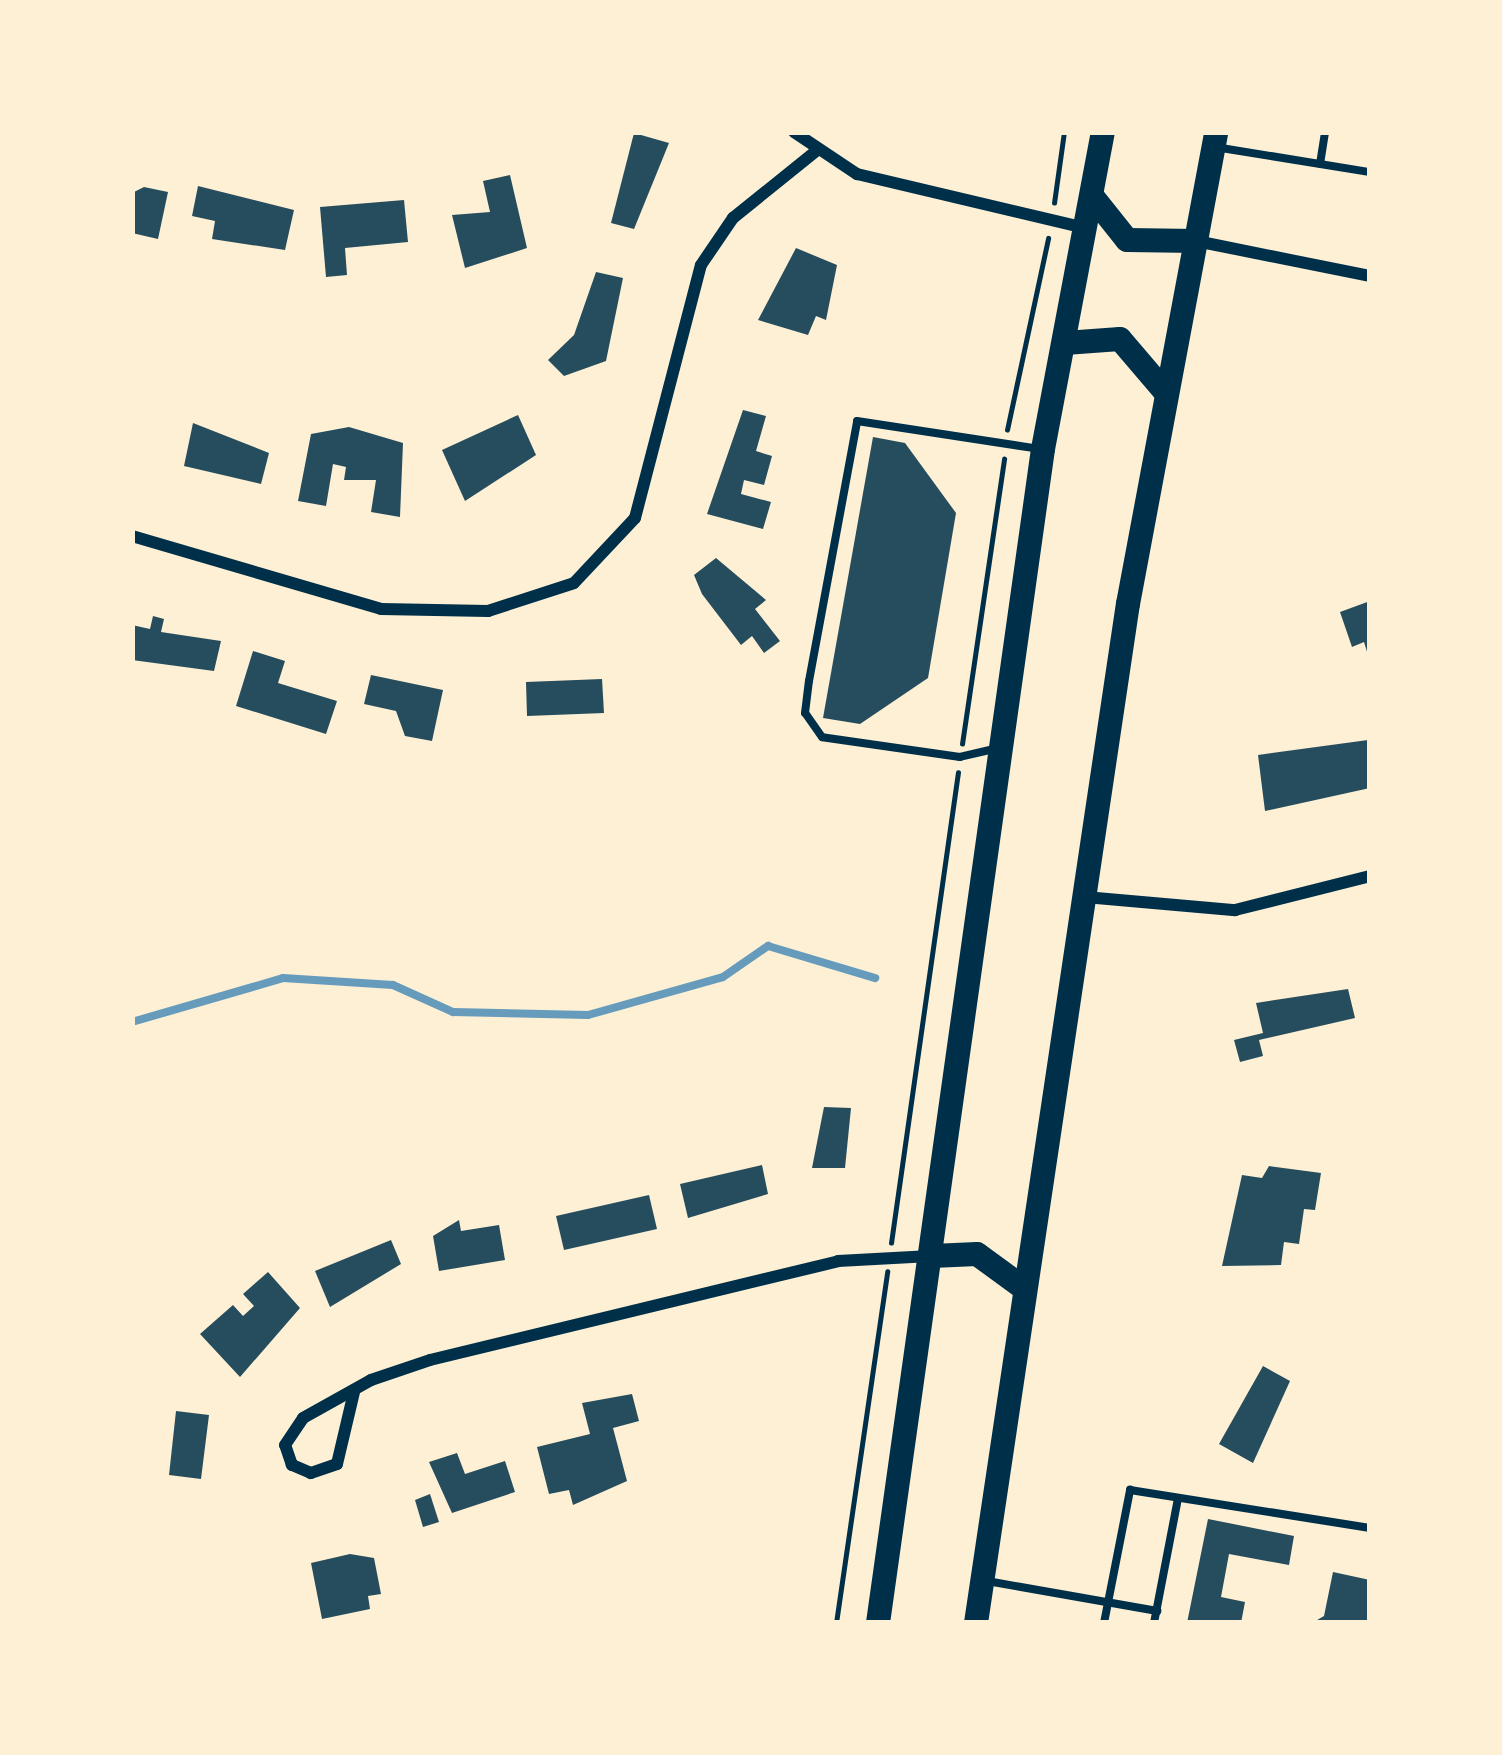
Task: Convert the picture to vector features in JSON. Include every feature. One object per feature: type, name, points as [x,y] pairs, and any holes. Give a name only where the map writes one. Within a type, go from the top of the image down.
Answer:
[{"type":"highway","points":[[878,1623],[1043,449],[1103,132]]},
{"type":"highway","points":[[976,1623],[1085,896],[1167,394],[1215,139]]},
{"type":"highway","points":[[1092,196],[1127,239],[1196,241]]},
{"type":"highway","points":[[1065,343],[1120,339],[1167,394]]},
{"type":"highway","points":[[932,1256],[977,1254],[1025,1289]]},
{"type":"street","points":[[794,132],[816,151],[886,183],[1086,228]]},
{"type":"street","points":[[132,536],[393,610],[488,611],[574,583],[635,518],[700,265],[734,218],[816,151]]},
{"type":"street","points":[[1196,241],[1370,276]]},
{"type":"street","points":[[1085,896],[1235,910],[1370,876]]},
{"type":"street","points":[[354,1392],[337,1463],[311,1473],[292,1465],[295,1425],[354,1392],[430,1360],[838,1261],[932,1256]]},
{"type":"lane","points":[[1320,164],[1325,132]]},
{"type":"lane","points":[[1215,139],[1370,172]]},
{"type":"lane","points":[[1003,747],[960,757],[822,737],[805,713],[809,681],[857,421],[1043,449]]},
{"type":"lane","points":[[1104,1623],[1130,1490],[1370,1528]]},
{"type":"lane","points":[[1154,1623],[1178,1498]]},
{"type":"lane","points":[[982,1580],[1157,1611]]},
{"type":"path","points":[[1055,194],[1064,132]]},
{"type":"path","points":[[894,1225],[1006,444],[1046,246]]},
{"type":"path","points":[[836,1623],[885,1286]]},
{"type":"building","points":[[634,133],[669,143],[634,229],[611,223]]},
{"type":"building","points":[[510,175],[527,248],[465,268],[452,215],[490,212],[483,181]]},
{"type":"building","points":[[198,186],[294,210],[285,250],[212,239],[215,221],[192,216]]},
{"type":"building","points":[[144,187],[168,192],[158,239],[132,233],[132,193]]},
{"type":"building","points":[[404,200],[408,242],[345,248],[347,275],[326,277],[320,207]]},
{"type":"building","points":[[796,248],[837,265],[826,320],[816,316],[808,335],[758,320]]},
{"type":"building","points":[[596,272],[623,278],[606,361],[564,376],[548,360],[574,335]]},
{"type":"building","points":[[743,410],[766,416],[756,451],[772,456],[764,485],[744,480],[741,494],[771,502],[763,529],[707,514]]},
{"type":"building","points":[[518,415],[536,455],[465,501],[442,450]]},
{"type":"building","points":[[193,423],[269,453],[261,484],[184,466]]},
{"type":"building","points":[[349,427],[403,443],[400,517],[371,512],[376,480],[344,480],[346,467],[333,464],[326,506],[298,501],[311,434]]},
{"type":"building","points":[[873,437],[905,443],[956,513],[928,678],[860,724],[823,718]]},
{"type":"building","points":[[716,558],[766,600],[755,609],[780,641],[764,653],[752,636],[741,645],[702,594],[694,575]]},
{"type":"building","points":[[1370,601],[1369,658],[1364,642],[1352,647],[1340,612]]},
{"type":"building","points":[[153,616],[164,619],[161,632],[221,641],[214,671],[132,660],[132,625],[150,629]]},
{"type":"building","points":[[253,651],[285,661],[278,683],[337,701],[326,734],[236,706]]},
{"type":"building","points":[[371,675],[443,690],[432,741],[405,736],[396,711],[364,704]]},
{"type":"building","points":[[602,679],[604,713],[527,716],[526,682]]},
{"type":"building","points":[[1368,740],[1370,788],[1265,811],[1258,755]]},
{"type":"building","points":[[1348,989],[1355,1018],[1259,1040],[1263,1056],[1240,1062],[1234,1040],[1263,1033],[1256,1003]]},
{"type":"building","points":[[824,1107],[851,1108],[845,1168],[812,1168]]},
{"type":"building","points":[[762,1165],[768,1194],[688,1218],[680,1184]]},
{"type":"building","points":[[1269,1166],[1321,1173],[1315,1210],[1304,1209],[1299,1244],[1284,1242],[1281,1265],[1222,1266],[1242,1175],[1262,1178]]},
{"type":"building","points":[[649,1195],[657,1229],[564,1250],[556,1216]]},
{"type":"building","points":[[459,1220],[461,1231],[499,1225],[505,1260],[439,1271],[433,1236]]},
{"type":"building","points":[[391,1240],[401,1264],[330,1307],[315,1271]]},
{"type":"building","points":[[268,1272],[300,1308],[240,1377],[200,1334],[233,1305],[243,1316],[254,1306],[243,1294]]},
{"type":"building","points":[[1263,1366],[1290,1381],[1253,1463],[1219,1444]]},
{"type":"building","points":[[632,1394],[639,1421],[613,1428],[627,1481],[573,1505],[569,1490],[549,1494],[537,1447],[590,1434],[582,1403]]},
{"type":"building","points":[[176,1411],[209,1415],[201,1479],[169,1475]]},
{"type":"building","points":[[457,1453],[465,1474],[505,1461],[515,1492],[452,1513],[429,1462]]},
{"type":"building","points":[[430,1494],[439,1522],[423,1527],[415,1500]]},
{"type":"building","points":[[1208,1519],[1294,1536],[1289,1565],[1229,1554],[1221,1597],[1245,1602],[1241,1623],[1187,1623]]},
{"type":"building","points":[[350,1554],[374,1558],[381,1594],[368,1596],[370,1609],[322,1619],[311,1563]]},
{"type":"building","points":[[1333,1572],[1370,1580],[1370,1623],[1312,1623],[1324,1616]]},
{"type":"waterway","points":[[132,1022],[283,978],[393,985],[453,1012],[588,1015],[723,977],[768,946],[875,978]]}]
